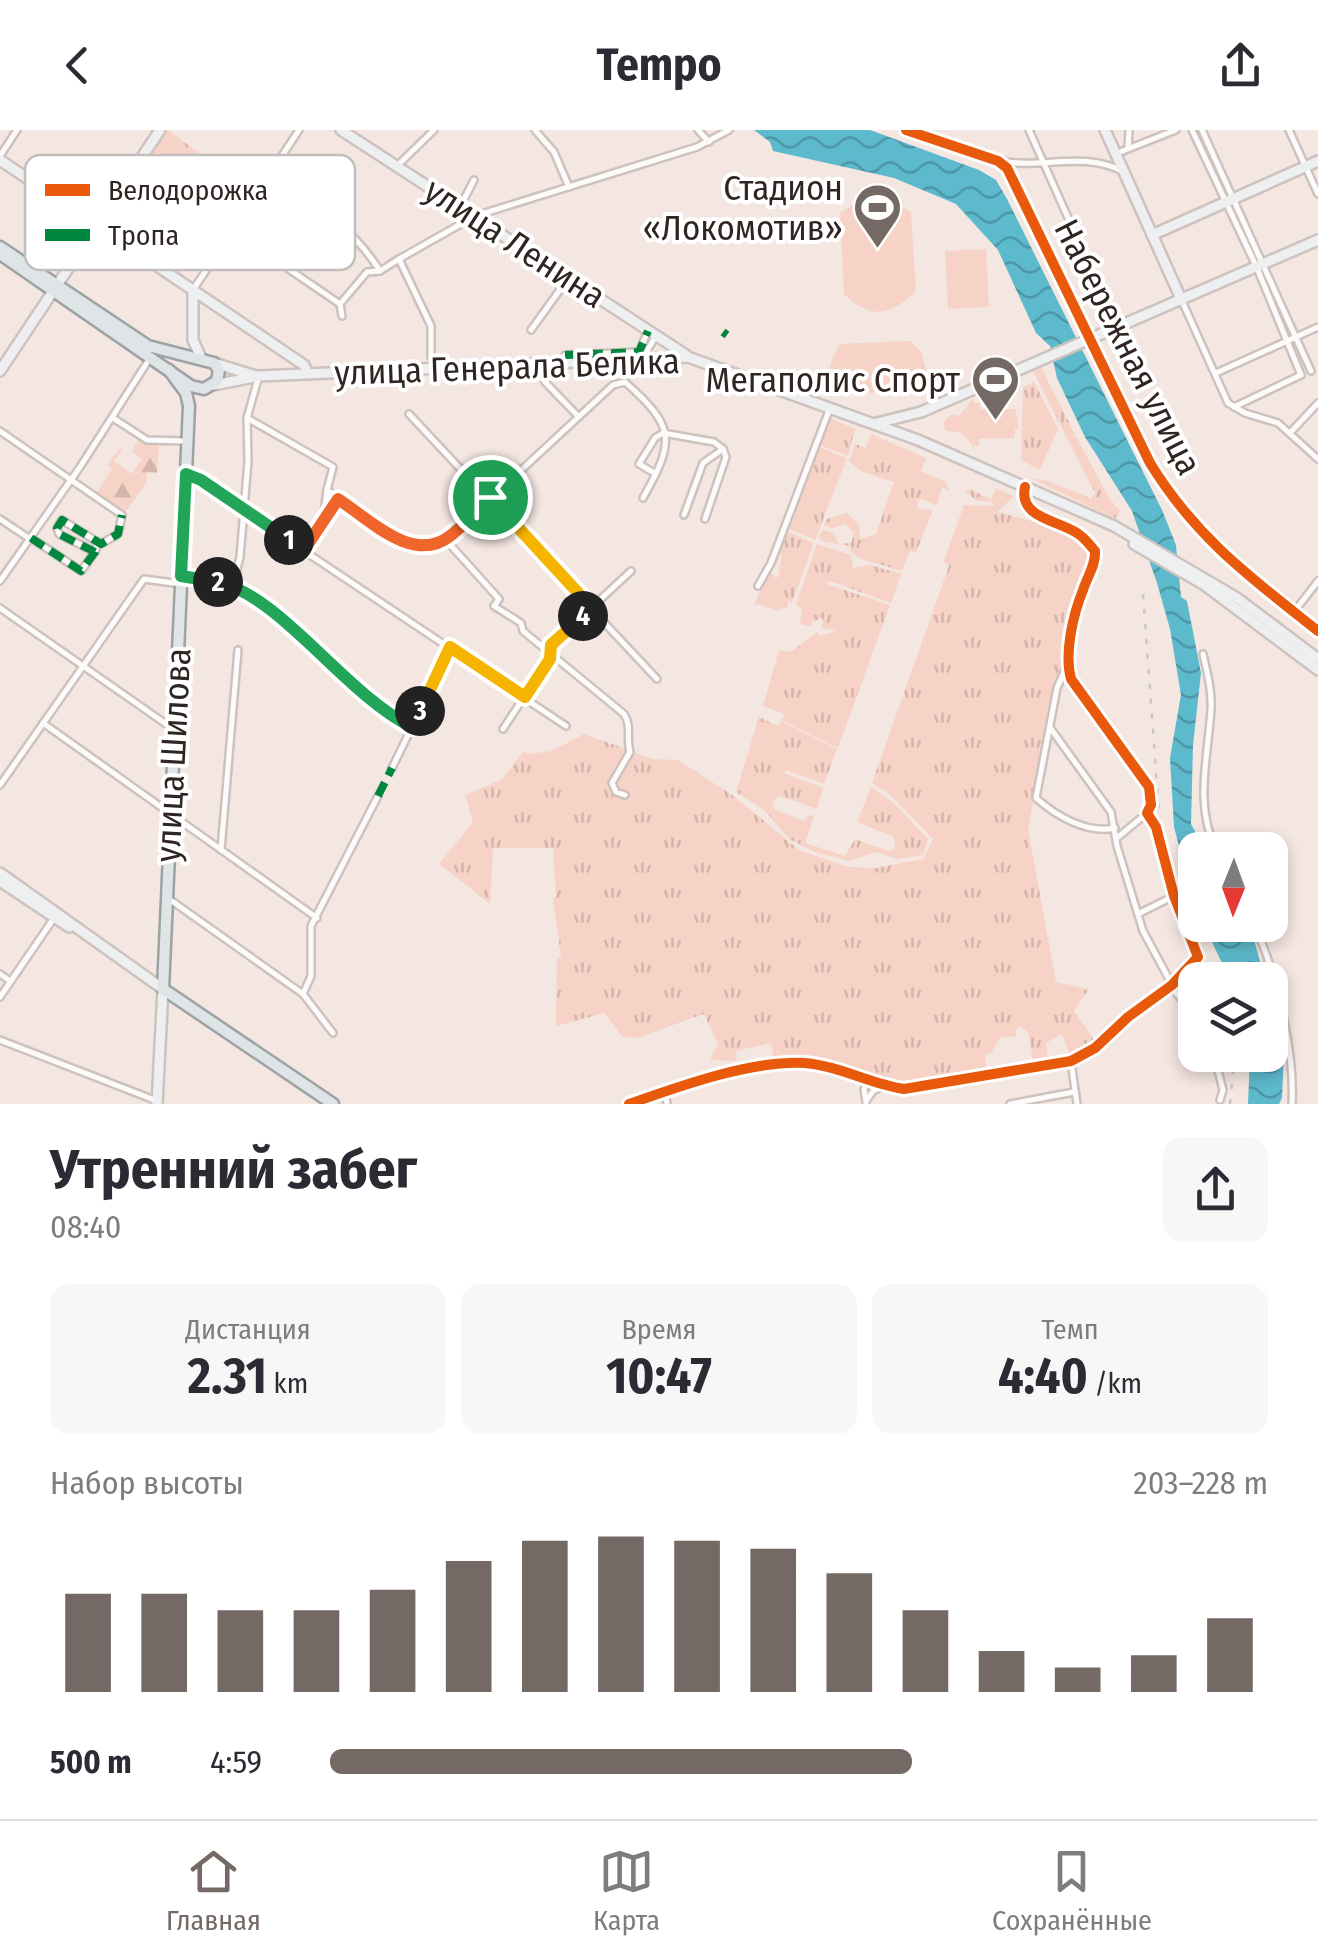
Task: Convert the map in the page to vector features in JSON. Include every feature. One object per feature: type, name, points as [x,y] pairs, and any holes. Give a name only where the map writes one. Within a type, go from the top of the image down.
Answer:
[{"type":"main road","points":[[143,155],[160,130]]},
{"type":"main road","name":"улица Ленина","points":[[341,130],[688,357]]},
{"type":"main road","points":[[1105,130],[1182,300]]},
{"type":"main road","points":[[0,158],[25,175]]},
{"type":"main road","points":[[1152,235],[1318,161]]},
{"type":"main road","points":[[875,424],[918,414],[1318,240]]},
{"type":"main road","points":[[0,250],[25,267]]},
{"type":"main road","points":[[29,270],[191,386],[209,387]]},
{"type":"main road","points":[[0,372],[67,270]]},
{"type":"main road","points":[[163,270],[306,370]]},
{"type":"main road","points":[[56,288],[148,346],[259,376]]},
{"type":"main road","points":[[190,406],[186,393],[169,370],[171,360],[190,350],[193,340],[193,290]]},
{"type":"main road","points":[[193,340],[201,358]]},
{"type":"main road","name":"улица Генерала Белика","points":[[259,376],[306,370],[688,357],[915,439],[1085,513],[1205,582],[1315,663]]},
{"type":"main road","points":[[209,387],[219,374],[214,363]]},
{"type":"main road","points":[[190,406],[197,393],[209,387],[259,376]]},
{"type":"main road","name":"улица Шилова","points":[[157,1102],[190,406]]},
{"type":"main road","points":[[915,439],[913,423],[918,414]]},
{"type":"main road","points":[[0,873],[163,989]]},
{"type":"main road","points":[[0,881],[333,1104]]},
{"type":"street","points":[[0,158],[17,130]]},
{"type":"street","points":[[283,155],[299,130]]},
{"type":"street","points":[[397,166],[434,130]]},
{"type":"street","points":[[534,130],[554,152],[570,188]]},
{"type":"street","points":[[698,130],[709,142]]},
{"type":"street","points":[[340,304],[368,272],[380,271],[475,216],[709,142],[729,130]]},
{"type":"street","points":[[1029,130],[1089,264]]},
{"type":"street","points":[[1128,130],[1128,148]]},
{"type":"street","points":[[1114,154],[1176,130]]},
{"type":"street","points":[[1192,130],[1315,370],[1234,407]]},
{"type":"street","points":[[1202,130],[1229,198]]},
{"type":"street","points":[[1289,130],[1318,194]]},
{"type":"street","name":"Набережная улица","points":[[911,131],[998,161],[1014,178],[1089,339],[1169,494],[1226,558],[1318,631]]},
{"type":"street","points":[[998,161],[1094,161],[1122,171]]},
{"type":"street","points":[[1014,178],[1022,167],[1030,164]]},
{"type":"street","points":[[460,207],[474,180]]},
{"type":"street","points":[[355,237],[380,271]]},
{"type":"street","points":[[399,259],[431,326],[431,357]]},
{"type":"street","points":[[1261,266],[1301,375]]},
{"type":"street","points":[[193,290],[206,270]]},
{"type":"street","points":[[289,270],[340,304],[342,316]]},
{"type":"street","points":[[531,330],[569,278]]},
{"type":"street","points":[[1182,300],[1228,402],[1278,423],[1318,459]]},
{"type":"street","points":[[1215,374],[1318,326]]},
{"type":"street","points":[[566,355],[640,352],[652,334]]},
{"type":"street","points":[[641,360],[652,334]]},
{"type":"street","points":[[0,581],[152,356]]},
{"type":"street","points":[[544,364],[546,382],[577,415]]},
{"type":"street","points":[[233,585],[240,557],[247,418],[259,376]]},
{"type":"street","points":[[326,490],[405,544],[421,546],[446,540],[607,388],[625,382],[650,404],[664,433],[666,456],[644,498]]},
{"type":"street","points":[[1290,433],[1318,403]]},
{"type":"street","points":[[758,586],[771,563],[830,408]]},
{"type":"street","points":[[409,414],[657,679]]},
{"type":"street","points":[[113,418],[147,440],[188,441]]},
{"type":"street","points":[[247,418],[333,467],[323,521]]},
{"type":"street","points":[[0,432],[122,514],[118,534],[104,544],[62,520],[57,528],[59,534],[96,552]]},
{"type":"street","points":[[656,474],[638,464],[655,438],[664,433],[699,438],[723,448],[726,457],[705,520]]},
{"type":"street","points":[[684,515],[703,463],[723,448]]},
{"type":"street","points":[[186,474],[222,494],[566,726]]},
{"type":"street","points":[[1025,487],[1024,500],[1030,510],[1078,533],[1096,551],[1077,606],[1068,666],[1057,688],[1036,798],[1066,819],[1105,830],[1115,828]]},
{"type":"street","points":[[222,494],[236,496],[245,488]]},
{"type":"street","points":[[304,550],[338,499]]},
{"type":"street","points":[[0,519],[80,571],[96,552],[98,542]]},
{"type":"street","points":[[446,540],[498,599],[494,606],[521,623],[523,631],[629,721],[628,758],[612,782],[616,792],[625,795]]},
{"type":"street","points":[[503,729],[550,659],[551,645],[631,571]]},
{"type":"street","points":[[0,785],[144,579],[233,585],[266,606],[360,694],[412,727]]},
{"type":"street","points":[[1294,612],[1318,581]]},
{"type":"street","points":[[0,608],[174,726]]},
{"type":"street","points":[[392,768],[450,647]]},
{"type":"street","points":[[221,850],[238,650]]},
{"type":"street","points":[[1204,654],[1211,708],[1204,756],[1203,814],[1210,832]]},
{"type":"street","points":[[1068,666],[1072,679],[1148,787],[1151,805],[1147,814],[1117,838]]},
{"type":"street","points":[[43,724],[317,918]]},
{"type":"street","points":[[1051,729],[1106,802],[1143,932],[1178,993]]},
{"type":"street","points":[[303,994],[311,976],[311,926],[378,796]]},
{"type":"street","points":[[630,1104],[779,1064],[805,1063],[904,1089],[1071,1060],[1095,1048],[1128,1017],[1172,985],[1198,957],[1174,896],[1156,827],[1147,814]]},
{"type":"street","points":[[1138,914],[1174,896]]},
{"type":"street","points":[[167,898],[303,994],[333,1033]]},
{"type":"street","points":[[0,996],[54,918]]},
{"type":"street","points":[[1263,942],[1289,1050],[1292,1104]]},
{"type":"street","points":[[0,974],[10,982]]},
{"type":"street","points":[[0,1040],[157,1102]]},
{"type":"street","points":[[1071,1060],[1077,1104]]},
{"type":"street","points":[[1218,1072],[1220,1100]]},
{"type":"street","points":[[852,1074],[865,1100]]},
{"type":"street","points":[[865,1100],[868,1080]]},
{"type":"street","points":[[865,1100],[884,1086]]},
{"type":"street","points":[[666,1092],[668,1104]]},
{"type":"street","points":[[1010,1104],[1074,1092]]},
{"type":"green space","points":[[168,130],[199,153],[198,155],[151,155]]},
{"type":"green space","name":"Стадион «Локомотив»","points":[[877,198],[911,212],[916,291],[898,306],[880,312],[863,308],[844,294],[840,213],[859,201]]},
{"type":"green space","points":[[986,249],[989,307],[948,309],[945,251]]},
{"type":"green space","points":[[911,341],[922,353],[926,370],[912,388],[857,393],[832,382],[830,367],[840,344]]},
{"type":"green space","points":[[1040,365],[1052,389],[1049,391],[1053,391],[1075,434],[1072,437],[1076,436],[1120,511],[1115,519],[1029,477],[1092,499],[1095,493],[1032,369]]},
{"type":"green space","points":[[1034,382],[1058,429],[1040,470],[1021,460],[1023,387]]},
{"type":"green space","points":[[973,399],[980,409],[1015,409],[1019,429],[1015,429],[1014,438],[979,439],[974,453],[972,444],[960,432],[946,431],[943,423],[951,414],[959,416]]},
{"type":"green space","points":[[830,418],[855,429],[848,456],[820,445]]},
{"type":"green space","points":[[131,431],[159,443],[157,473],[147,472],[146,483],[124,514],[96,494],[112,469],[107,465],[120,448],[114,461],[131,474],[142,460],[132,451],[139,439]]},
{"type":"green space","points":[[871,434],[926,458],[921,471],[946,482],[949,491],[942,487],[937,506],[922,499],[917,501],[918,509],[933,510],[916,552],[910,551],[902,571],[861,559],[851,552],[850,546],[821,541],[819,535],[823,530],[834,533],[839,544],[851,543],[854,533],[845,524],[833,528],[824,525],[827,519],[847,513],[859,525],[860,539],[876,534],[894,482],[861,471],[849,461],[855,444],[866,448]]},
{"type":"green space","points":[[819,447],[847,458],[815,540],[788,528]]},
{"type":"green space","points":[[996,488],[1014,496],[997,512],[1065,530],[1079,537],[1095,560],[1080,590],[1066,664],[1059,672],[1028,829],[1056,982],[1089,989],[1074,1011],[1097,1044],[1071,1059],[1062,1034],[1046,1043],[1048,1061],[1033,1063],[1029,1033],[1020,1026],[1016,1036],[1000,1038],[991,1053],[985,1055],[987,1071],[907,1084],[875,1079],[831,1059],[774,1058],[771,1043],[736,1051],[736,1061],[710,1060],[718,1044],[704,1014],[637,1038],[622,1037],[605,1013],[556,1026],[557,959],[561,956],[553,899],[553,848],[493,848],[490,904],[439,864],[473,822],[465,795],[501,780],[524,751],[552,751],[584,734],[653,759],[678,760],[735,797],[799,850],[848,867],[875,868],[923,859],[933,839],[889,794],[872,783],[949,566],[944,561],[964,505],[994,506],[992,502],[975,500],[966,491],[991,499]]},
{"type":"green space","points":[[788,532],[814,543],[792,602],[779,611],[754,606],[768,571],[778,578],[782,555],[777,554]]},
{"type":"green space","points":[[817,544],[851,555],[853,568],[870,565],[901,574],[891,603],[830,581],[826,584],[890,605],[838,748],[782,720],[784,714],[763,706],[779,650],[791,652],[817,632],[820,636],[836,631],[821,628],[822,618],[812,622],[811,627],[800,624],[802,609],[796,605]]},
{"type":"green space","points":[[759,717],[778,726],[781,721],[837,749],[824,784],[786,770],[784,773],[823,788],[817,809],[780,796],[772,802],[776,810],[804,821],[809,815],[814,816],[805,843],[845,856],[855,839],[888,851],[895,848],[894,837],[857,822],[871,787],[894,803],[928,839],[923,855],[897,859],[876,852],[849,861],[815,852],[789,839],[765,811],[736,792]]},
{"type":"water","points":[[754,130],[870,130],[979,170],[996,180],[1176,545],[1181,597],[1187,601],[1201,673],[1193,745],[1191,824],[1195,832],[1178,832],[1178,842],[1174,827],[1170,758],[1181,695],[1170,629],[1157,583],[1132,511],[1085,437],[1057,378],[1050,346],[1036,333],[998,250],[956,204],[894,178],[773,151],[770,142]]},
{"type":"water","points":[[1212,942],[1254,942],[1260,962],[1221,962]]},
{"type":"water","points":[[1249,1072],[1283,1072],[1279,1104],[1248,1104]]},
{"type":"railway","points":[[1143,594],[1161,839],[1188,931],[1204,962]]},
{"type":"railway","points":[[1230,1104],[1233,1072]]},
{"type":"marked path","points":[[565,355],[639,352],[648,331]]},
{"type":"marked path","points":[[723,332],[727,335]]},
{"type":"marked path","points":[[95,552],[59,534],[57,528],[62,520],[101,544],[118,534],[122,515]]},
{"type":"marked path","points":[[31,538],[81,571],[98,542]]},
{"type":"marked path","points":[[378,796],[392,768]]},
{"type":"cycle path","points":[[906,130],[998,161],[1007,168],[1150,463],[1168,490],[1226,555],[1318,631]]},
{"type":"cycle path","points":[[629,1104],[716,1076],[784,1063],[818,1065],[904,1089],[1071,1061],[1095,1048],[1128,1017],[1172,985],[1198,957],[1174,896],[1156,827],[1147,813],[1151,805],[1149,787],[1071,679],[1071,634],[1095,551],[1077,533],[1033,512],[1024,497],[1025,487]]},
{"type":"place","name":"Стадион «Локомотив»","points":[[878,250]]},
{"type":"place","name":"Мегаполис Спорт","points":[[995,422]]},
{"type":"route","points":[[186,474],[201,480],[304,550],[338,499],[405,544],[421,546],[446,540],[490,497],[592,608],[551,645],[550,659],[525,697],[450,647],[412,727],[360,694],[266,606],[233,585],[181,576],[186,474]]}]
